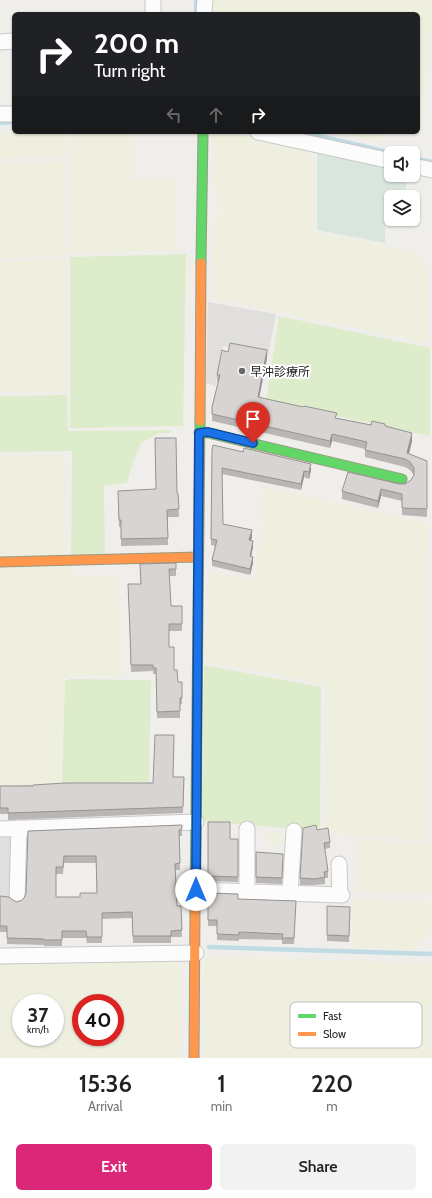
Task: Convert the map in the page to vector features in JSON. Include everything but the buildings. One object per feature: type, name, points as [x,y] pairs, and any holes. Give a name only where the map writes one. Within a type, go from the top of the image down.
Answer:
[{"type":"street","points":[[153,0],[153,12]]},
{"type":"street","points":[[204,12],[205,0]]},
{"type":"street","points":[[0,42],[12,41]]},
{"type":"street","points":[[0,114],[12,114]]},
{"type":"street","points":[[194,1058],[189,953],[196,890],[191,822],[193,557],[199,433],[203,134]]},
{"type":"street","points":[[267,134],[384,159]]},
{"type":"street","points":[[420,167],[432,170]]},
{"type":"street","points":[[199,433],[208,432],[402,479]]},
{"type":"street","points":[[0,562],[193,557]]},
{"type":"street","points":[[0,829],[191,822]]},
{"type":"street","points":[[17,899],[19,828]]},
{"type":"street","points":[[246,892],[247,830]]},
{"type":"street","points":[[290,893],[294,831]]},
{"type":"street","points":[[196,890],[341,895],[339,864]]},
{"type":"street","points":[[0,956],[189,953]]},
{"type":"green space","points":[[211,0],[432,0],[432,33],[430,34],[423,117],[420,116],[420,12],[211,12]]},
{"type":"green space","points":[[0,132],[12,132],[12,134],[68,134],[68,157],[0,159]]},
{"type":"green space","points":[[71,134],[131,134],[131,180],[178,179],[178,251],[70,253]]},
{"type":"green space","points":[[217,134],[239,134],[312,151],[312,232],[419,252],[428,267],[428,343],[211,298],[213,219],[219,215],[222,215],[221,207],[212,183],[211,137]]},
{"type":"green space","points":[[344,134],[384,134],[382,144]]},
{"type":"green space","points":[[67,161],[66,256],[0,258],[0,162]]},
{"type":"green space","points":[[186,254],[183,426],[70,428],[70,257]]},
{"type":"green space","points":[[66,260],[66,391],[0,391],[0,261]]},
{"type":"green space","points":[[279,316],[430,348],[430,436],[266,401]]},
{"type":"green space","points":[[67,395],[68,431],[172,430],[170,433],[160,433],[141,443],[127,483],[104,486],[105,555],[71,556],[72,451],[0,452],[0,396]]},
{"type":"green space","points":[[65,455],[65,556],[0,557],[0,456]]},
{"type":"green space","points":[[263,486],[428,524],[429,835],[427,839],[422,841],[323,833],[325,684],[205,662],[208,571],[253,580],[263,523],[258,516]]},
{"type":"green space","points":[[70,565],[77,577],[121,577],[117,599],[121,616],[123,676],[68,676],[63,679],[60,785],[0,787],[0,566]]},
{"type":"green space","points":[[204,665],[321,687],[320,831],[201,821]]},
{"type":"green space","points":[[70,679],[151,680],[149,782],[62,785],[65,681]]},
{"type":"green space","points":[[267,832],[289,834],[289,845],[267,844]]},
{"type":"green space","points":[[355,838],[432,845],[430,894],[355,892]]},
{"type":"green space","points":[[352,899],[427,901],[432,907],[429,938],[421,940],[417,944],[416,950],[352,948]]},
{"type":"green space","points":[[207,957],[431,963],[431,1058],[204,1058],[205,963]]},
{"type":"green space","points":[[81,960],[177,960],[181,966],[180,1058],[0,1058],[0,961],[60,961],[60,965],[80,965]]},
{"type":"shaded area","points":[[317,151],[384,165],[384,182],[406,182],[406,190],[384,190],[385,243],[317,230]]},
{"type":"shaded area","points":[[208,302],[276,314],[268,356],[223,346],[215,386],[206,383]]},
{"type":"shaded area","points":[[9,831],[14,837],[12,901],[0,901],[0,832]]},
{"type":"waterway","points":[[196,0],[196,12]]},
{"type":"waterway","points":[[0,123],[12,122]]},
{"type":"waterway","points":[[311,134],[384,151]]},
{"type":"waterway","points":[[420,159],[432,162]]},
{"type":"waterway","points":[[209,947],[432,954]]},
{"type":"traffic: fast","points":[[201,263],[203,134]]},
{"type":"traffic: fast","points":[[195,908],[200,421]]},
{"type":"traffic: fast","points":[[199,433],[208,433],[402,479]]},
{"type":"traffic: slow","points":[[200,421],[201,263]]},
{"type":"traffic: slow","points":[[0,562],[198,557]]},
{"type":"traffic: slow","points":[[194,1058],[195,908]]},
{"type":"place","name":"早沖診療所","points":[[242,371]]},
{"type":"route","points":[[196,890],[199,433],[208,432],[253,443]]}]
